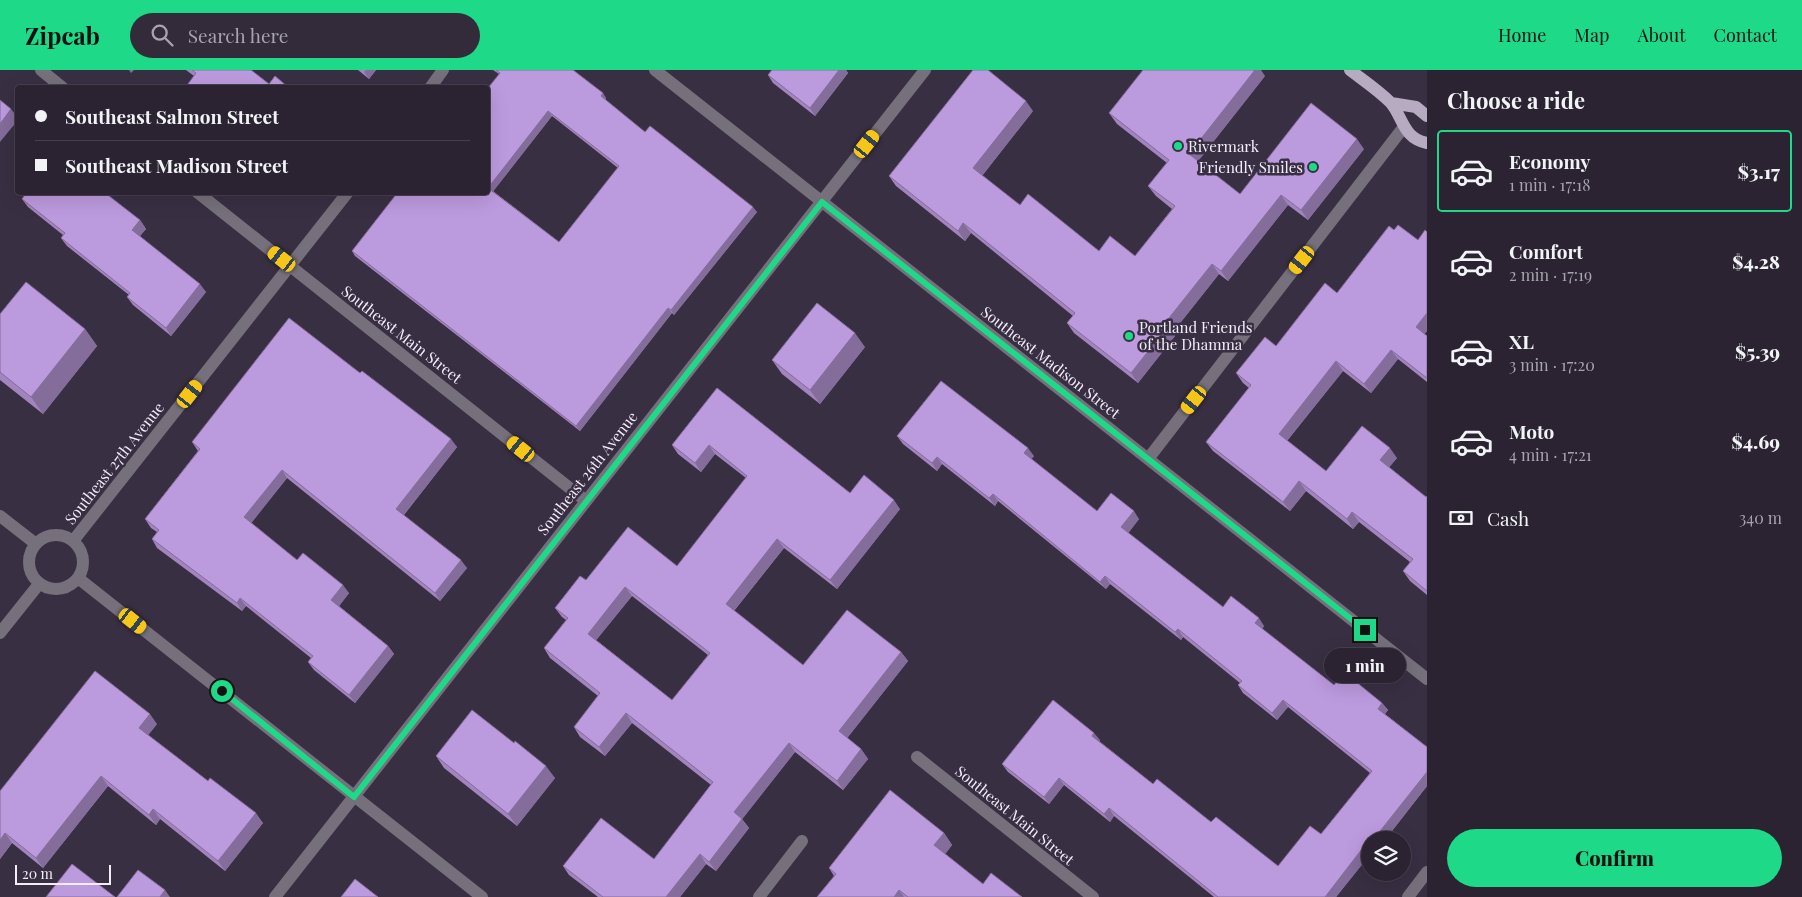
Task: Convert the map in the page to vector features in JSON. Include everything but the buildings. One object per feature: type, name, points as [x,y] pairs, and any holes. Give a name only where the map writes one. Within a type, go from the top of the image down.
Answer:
[{"type":"main road","points":[[1350,70],[1391,103],[1403,128],[1421,142],[1427,143]]},
{"type":"main road","points":[[1391,103],[1416,108],[1427,116]]},
{"type":"street","points":[[41,70],[59,85]]},
{"type":"street","points":[[432,85],[444,70]]},
{"type":"street","name":"Southeast Madison Street","points":[[655,70],[1427,679]]},
{"type":"street","name":"Southeast 26th Avenue","points":[[276,897],[925,70]]},
{"type":"street","points":[[1148,459],[1403,128]]},
{"type":"street","name":"Southeast Main Street","points":[[201,195],[586,501]]},
{"type":"street","name":"Southeast 27th Avenue","points":[[73,541],[346,195]]},
{"type":"street","points":[[0,516],[36,544]]},
{"type":"street","points":[[50,536],[66,537],[73,541],[82,555],[83,562],[78,578],[64,588],[47,588],[39,584],[30,569],[29,560],[36,544],[50,536]]},
{"type":"street","points":[[78,578],[482,897]]},
{"type":"street","points":[[0,633],[39,584]]},
{"type":"street","name":"Southeast Main Street","points":[[917,757],[1093,897]]},
{"type":"street","points":[[759,897],[802,841]]},
{"type":"street","points":[[1408,897],[1427,872]]},
{"type":"place","name":"Rivermark","points":[[1178,146]]},
{"type":"place","name":"Friendly Smiles","points":[[1313,167]]},
{"type":"place","name":"Portland Friends of the Dhamma","points":[[1129,336]]},
{"type":"route","points":[[222,691],[354,797],[822,202],[1365,630]]}]
